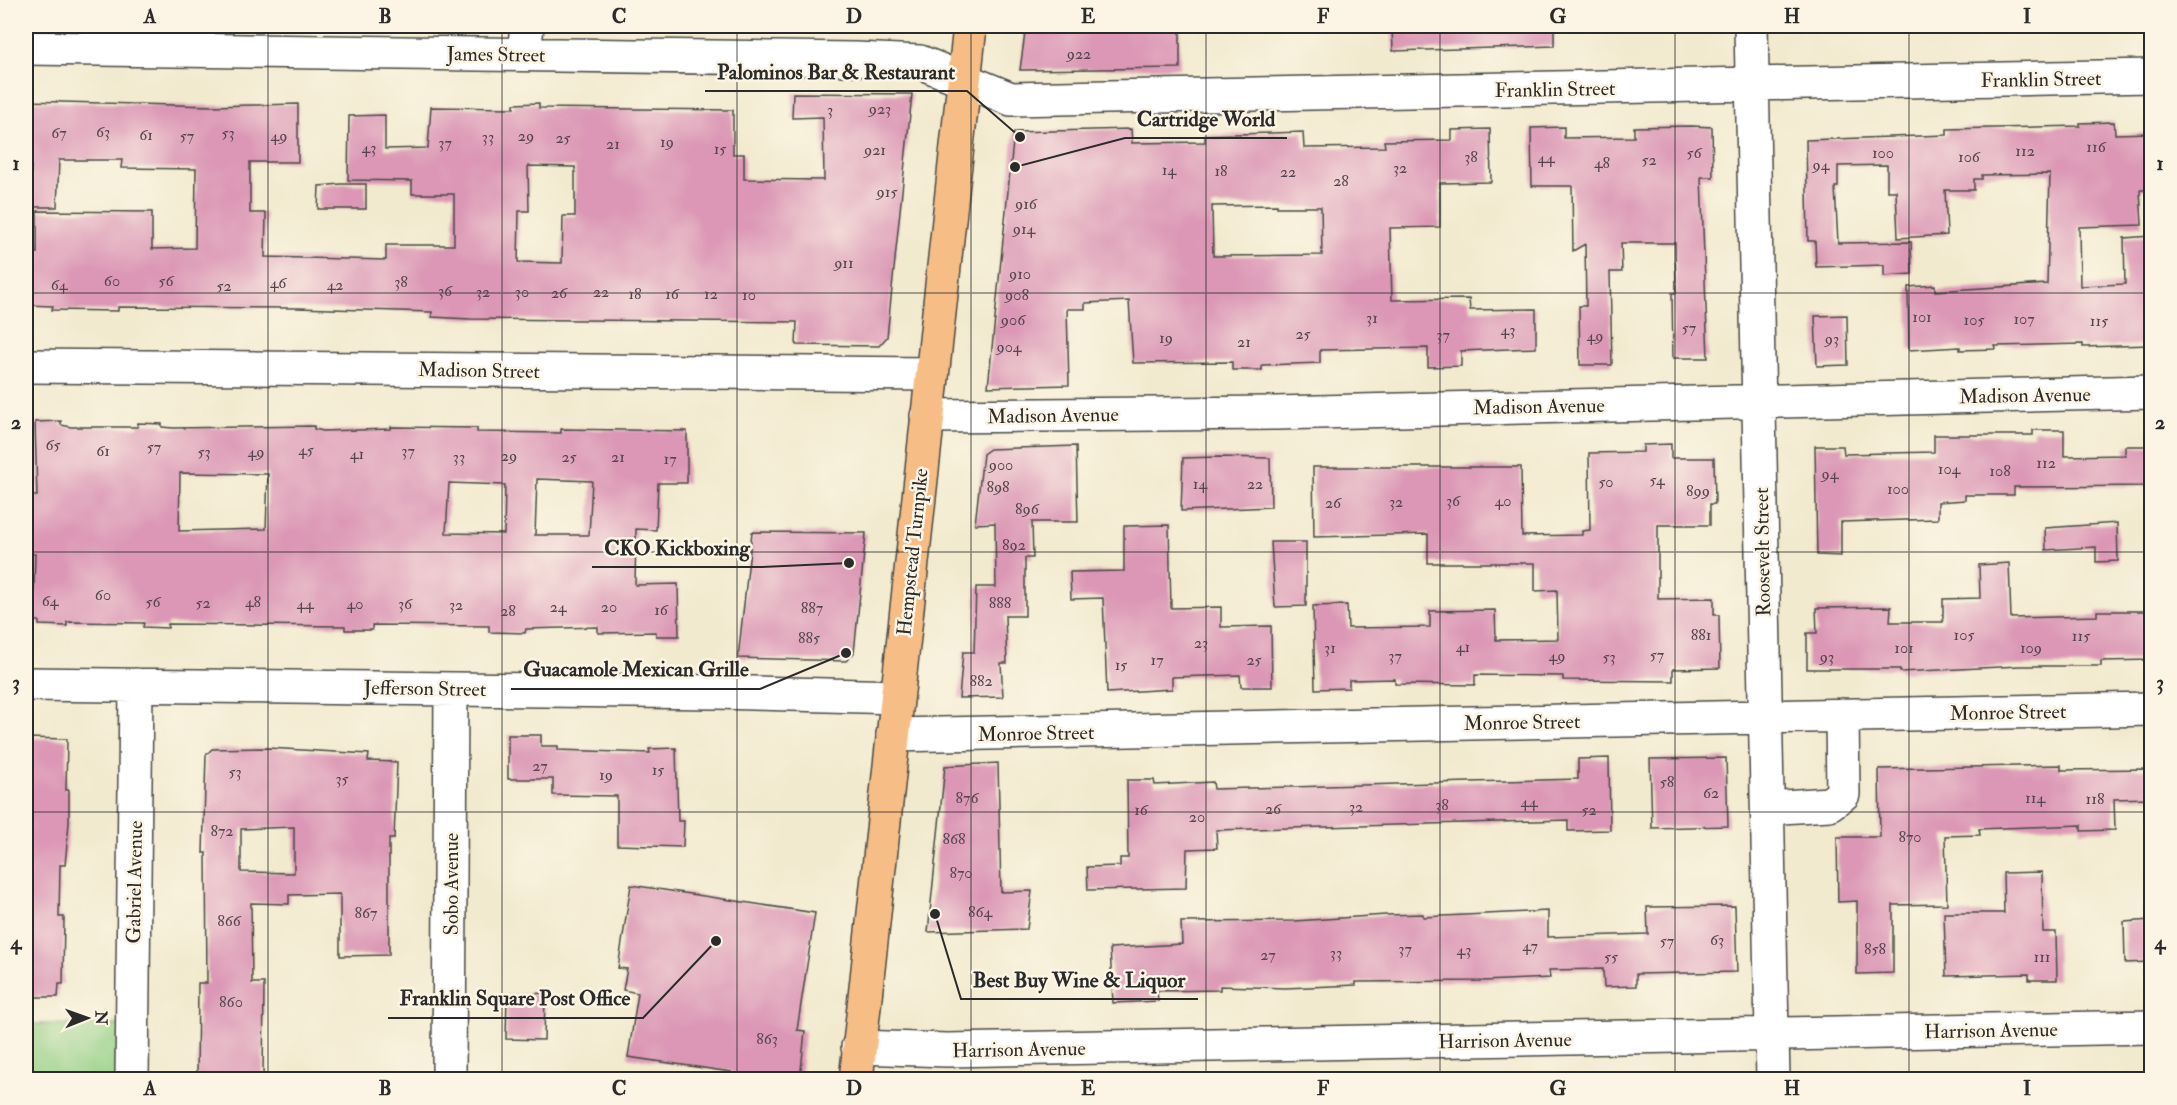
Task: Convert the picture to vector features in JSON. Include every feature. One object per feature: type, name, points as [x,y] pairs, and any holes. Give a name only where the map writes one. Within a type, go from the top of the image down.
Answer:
[{"type":"main road","name":"Hempstead Turnpike","points":[[856,1080],[970,26]]},
{"type":"street","name":"Roosevelt Street","points":[[1751,26],[1773,1080]]},
{"type":"street","name":"James Street","points":[[26,48],[525,40],[920,62],[963,79]]},
{"type":"street","name":"Franklin Street","points":[[963,79],[1011,99],[2151,76]]},
{"type":"street","name":"Madison Street","points":[[26,366],[932,374]]},
{"type":"street","name":"Madison Avenue","points":[[927,416],[1276,413],[2151,392]]},
{"type":"street","name":"Jefferson Street","points":[[26,684],[451,688],[897,697]]},
{"type":"street","name":"Gabriel Avenue","points":[[132,1080],[136,685]]},
{"type":"street","name":"Sobo Avenue","points":[[449,1080],[451,688]]},
{"type":"street","name":"Monroe Street","points":[[893,735],[2151,709]]},
{"type":"street","points":[[1767,808],[1829,804],[1844,794],[1842,715]]},
{"type":"street","name":"Harrison Avenue","points":[[858,1047],[947,1050],[2151,1027]]},
{"type":"green space","points":[[26,1024],[129,1025],[128,1079],[26,1080]]},
{"type":"building","points":[[1026,26],[1180,26],[1180,68],[1020,70]]},
{"type":"building","points":[[1392,26],[1554,26],[1554,46],[1393,51]]},
{"type":"building","points":[[793,93],[912,94],[887,337],[879,346],[796,345],[797,322],[470,319],[432,317],[432,312],[297,308],[118,307],[118,311],[52,310],[53,306],[26,305],[26,253],[37,253],[37,211],[152,212],[152,249],[195,248],[196,169],[121,168],[122,160],[59,160],[57,207],[31,207],[31,160],[26,160],[26,101],[212,106],[298,104],[298,162],[250,162],[250,213],[266,213],[265,257],[386,260],[386,245],[454,245],[454,194],[412,194],[412,181],[348,180],[349,116],[385,115],[385,149],[428,148],[431,107],[514,108],[514,104],[539,103],[539,108],[733,110],[733,154],[744,154],[744,179],[824,180],[823,117],[792,118]],"holes":[[[528,166],[575,167],[575,216],[563,216],[562,263],[518,262],[519,211],[529,211]]]},
{"type":"building","points":[[2114,122],[2115,134],[2151,133],[2151,190],[2140,190],[2142,225],[2079,227],[2080,286],[2125,284],[2124,238],[2151,236],[2151,345],[2083,347],[2083,344],[1995,346],[1996,349],[1960,350],[1960,347],[1909,350],[1908,287],[1935,285],[1935,291],[2047,284],[2050,174],[1982,175],[1982,179],[1974,179],[1974,190],[1945,190],[1947,235],[1898,238],[1896,191],[1887,191],[1887,165],[1838,166],[1838,187],[1835,187],[1838,243],[1911,242],[1912,274],[1884,276],[1884,265],[1816,267],[1815,241],[1808,241],[1806,140],[1947,135],[1947,129],[2080,126],[2080,123]]},
{"type":"building","points":[[1564,127],[1564,138],[1634,137],[1634,127],[1712,127],[1713,177],[1701,177],[1708,358],[1673,358],[1672,293],[1676,293],[1675,243],[1621,243],[1622,272],[1610,272],[1612,365],[1580,365],[1579,306],[1586,306],[1585,244],[1573,251],[1572,186],[1532,186],[1531,128]]},
{"type":"building","points":[[1131,129],[1132,143],[1205,142],[1205,135],[1303,132],[1304,148],[1385,147],[1384,141],[1452,140],[1452,130],[1490,129],[1491,182],[1440,183],[1440,227],[1390,228],[1392,300],[1469,299],[1470,310],[1536,309],[1536,348],[1461,351],[1461,366],[1428,367],[1428,348],[1320,350],[1320,363],[1262,365],[1262,370],[1232,370],[1232,362],[1133,363],[1129,301],[1085,303],[1085,309],[1067,309],[1069,385],[988,387],[1014,132]],"holes":[[[1277,205],[1277,207],[1321,207],[1322,255],[1213,256],[1212,206]]]},
{"type":"building","points":[[366,184],[366,209],[318,209],[319,186]]},
{"type":"building","points":[[1847,315],[1848,365],[1817,366],[1815,316]]},
{"type":"building","points":[[61,421],[61,425],[71,427],[138,427],[138,423],[162,424],[162,427],[173,428],[314,426],[314,429],[323,431],[391,429],[391,427],[477,428],[477,432],[561,433],[561,429],[687,431],[687,483],[658,483],[656,530],[636,529],[635,585],[678,584],[679,636],[656,636],[656,632],[598,633],[598,627],[526,629],[525,633],[489,632],[489,626],[372,625],[372,630],[345,630],[345,626],[168,624],[168,628],[143,627],[144,623],[67,622],[67,626],[39,625],[39,621],[33,621],[35,554],[26,554],[26,496],[37,496],[35,422]],"holes":[[[180,473],[268,474],[266,529],[179,531]],[[537,479],[592,481],[589,535],[535,535]],[[449,483],[505,485],[504,534],[446,533]]]},
{"type":"building","points":[[2033,430],[2064,430],[2064,456],[2125,455],[2125,446],[2151,446],[2151,486],[2014,487],[2014,495],[1965,495],[1965,500],[1938,502],[1938,519],[1841,522],[1841,556],[1817,555],[1815,446],[1843,446],[1844,454],[1934,452],[1934,435],[2033,435]]},
{"type":"building","points":[[1671,444],[1671,458],[1714,458],[1715,504],[1710,504],[1710,525],[1658,525],[1658,599],[1714,598],[1714,615],[1719,615],[1720,668],[1673,669],[1673,681],[1563,680],[1563,676],[1475,675],[1475,685],[1395,684],[1395,679],[1349,680],[1349,688],[1315,689],[1313,606],[1347,605],[1348,628],[1430,627],[1430,611],[1495,610],[1496,640],[1558,639],[1557,590],[1535,591],[1535,563],[1428,563],[1428,534],[1314,537],[1313,467],[1521,467],[1522,536],[1582,535],[1582,531],[1590,530],[1589,453],[1643,452],[1643,445]]},
{"type":"building","points":[[1076,446],[1078,522],[1032,522],[1033,558],[1025,558],[1025,616],[1005,616],[1007,663],[1001,663],[1003,697],[959,698],[963,652],[974,652],[976,587],[996,587],[995,523],[975,524],[983,454],[990,449]]},
{"type":"building","points":[[1183,458],[1270,458],[1271,507],[1181,511]]},
{"type":"building","points":[[2117,523],[2118,561],[2096,562],[2096,547],[2046,550],[2045,528]]},
{"type":"building","points":[[1169,525],[1171,608],[1221,607],[1221,627],[1271,626],[1272,687],[1241,687],[1240,675],[1172,677],[1172,689],[1107,693],[1103,598],[1071,599],[1070,572],[1124,571],[1124,526]]},
{"type":"building","points":[[752,532],[866,533],[854,653],[846,661],[738,658]]},
{"type":"building","points":[[1271,542],[1306,542],[1306,606],[1275,607]]},
{"type":"building","points":[[2009,563],[2011,618],[2097,616],[2097,611],[2151,611],[2151,660],[2101,661],[2101,666],[2020,666],[1900,672],[1900,669],[1807,669],[1807,633],[1817,633],[1816,608],[1891,607],[1890,622],[1943,622],[1943,599],[1980,598],[1979,565]]},
{"type":"building","points":[[508,735],[541,735],[541,746],[558,746],[558,750],[650,753],[649,749],[676,748],[678,821],[684,821],[683,847],[617,845],[617,796],[553,795],[553,779],[508,779]]},
{"type":"building","points":[[26,738],[67,739],[66,790],[69,790],[69,823],[65,865],[60,865],[59,917],[64,917],[63,984],[59,984],[58,997],[26,997]]},
{"type":"building","points":[[268,748],[369,754],[368,761],[397,762],[394,839],[389,839],[389,955],[340,956],[340,894],[289,895],[289,904],[251,903],[252,983],[264,983],[263,1080],[197,1080],[198,983],[207,983],[206,853],[203,853],[206,755],[212,749]],"holes":[[[294,827],[294,873],[241,872],[241,829]]]},
{"type":"building","points":[[1609,758],[1610,830],[1568,831],[1568,820],[1216,830],[1217,848],[1187,849],[1186,888],[1088,890],[1087,867],[1120,866],[1120,858],[1128,858],[1127,780],[1154,780],[1155,785],[1213,782],[1214,789],[1578,779],[1578,759]]},
{"type":"building","points":[[1726,758],[1728,826],[1652,828],[1650,759]]},
{"type":"building","points":[[998,763],[1001,892],[1032,891],[1027,929],[928,932],[945,766]]},
{"type":"building","points":[[2061,765],[2061,770],[2151,769],[2151,798],[2114,799],[2115,830],[2081,831],[2081,825],[1979,829],[1980,835],[1945,836],[1947,904],[1893,905],[1893,973],[1857,974],[1857,901],[1838,902],[1837,837],[1880,837],[1879,769]]},
{"type":"building","points":[[2042,872],[2043,932],[2056,932],[2057,980],[2029,980],[2029,974],[1946,976],[1944,913],[2004,913],[2003,873]]},
{"type":"building","points":[[631,885],[815,913],[797,1030],[805,1031],[800,1080],[730,1080],[731,1072],[628,1057],[638,993],[623,990],[627,969],[618,968]]},
{"type":"building","points":[[1735,906],[1737,972],[1636,974],[1636,986],[1604,987],[1603,969],[1549,970],[1550,978],[1483,981],[1356,982],[1356,985],[1285,988],[1220,986],[1220,990],[1157,991],[1158,1001],[1113,1003],[1110,948],[1182,944],[1181,922],[1295,921],[1386,915],[1423,914],[1423,917],[1548,911],[1548,937],[1648,934],[1647,907]]},
{"type":"building","points":[[2151,920],[2149,962],[2125,963],[2124,922]]},
{"type":"building","points":[[545,993],[544,1040],[506,1039],[507,995]]},
{"type":"place","name":"Palominos Bar & Restaurant","points":[[1020,137]]},
{"type":"place","name":"Cartridge World","points":[[1015,167]]},
{"type":"place","name":"CKO Kickboxing","points":[[849,563]]},
{"type":"place","name":"Guacamole Mexican Grille","points":[[846,653]]},
{"type":"place","name":"Best Buy Wine & Liquor","points":[[935,914]]},
{"type":"place","name":"Franklin Square Post Office","points":[[716,941]]}]
